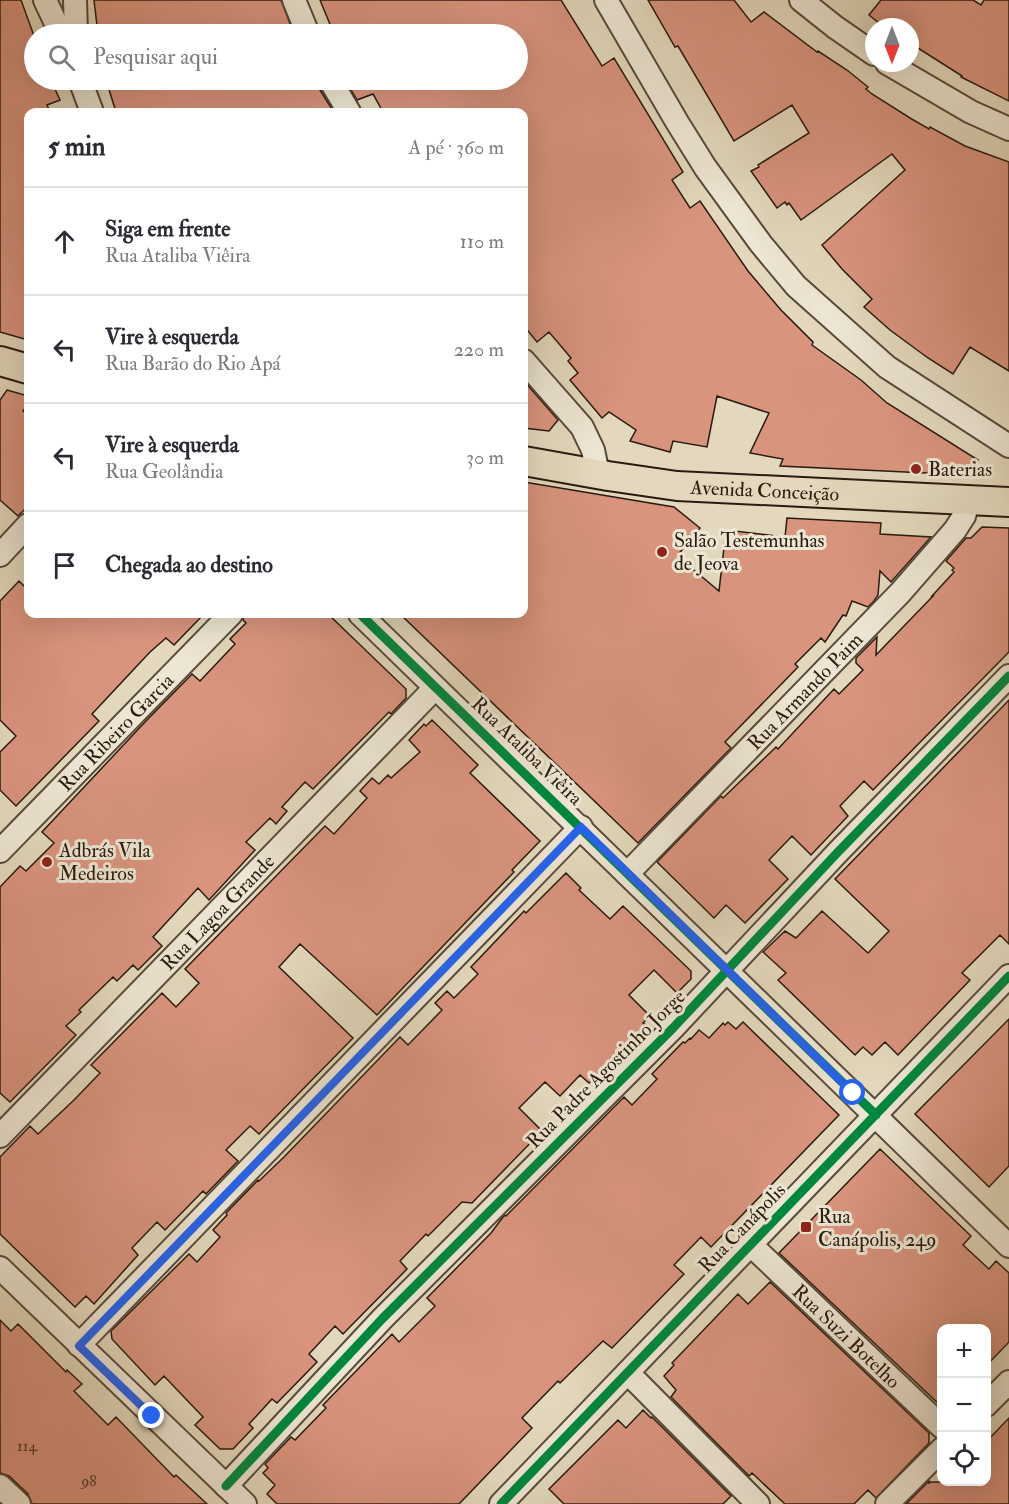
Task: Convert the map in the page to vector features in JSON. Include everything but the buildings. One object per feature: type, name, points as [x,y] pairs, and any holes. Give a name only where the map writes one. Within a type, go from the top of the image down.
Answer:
[{"type":"main road","points":[[0,361],[24,368]]},
{"type":"main road","name":"Avenida Conceição","points":[[528,461],[676,486],[1009,502]]},
{"type":"street","points":[[45,0],[56,24]]},
{"type":"street","points":[[75,0],[76,24]]},
{"type":"street","points":[[294,0],[304,24]]},
{"type":"street","points":[[606,0],[705,167],[761,244],[796,286],[887,367],[1009,446]]},
{"type":"street","points":[[801,0],[865,48]]},
{"type":"street","points":[[902,72],[970,112],[1009,129]]},
{"type":"street","points":[[84,90],[90,108]]},
{"type":"street","points":[[336,90],[347,108]]},
{"type":"street","points":[[528,366],[582,427],[593,450],[598,474]]},
{"type":"street","name":"Rua Armando Paim","points":[[627,874],[900,592],[955,530],[964,516],[969,500]]},
{"type":"street","points":[[0,555],[24,529]]},
{"type":"street","name":"Rua Ribeiro Garcia","points":[[0,851],[227,618]]},
{"type":"street","name":"Rua Ataliba Viêira","points":[[364,618],[1009,1246]]},
{"type":"street","name":"Rua Padre Agostinho Jorge","points":[[226,1486],[383,1318],[674,1028],[838,852],[1009,676]]},
{"type":"street","name":"Rua Lagoa Grande","points":[[0,1136],[435,688]]},
{"type":"street","points":[[79,1346],[581,827]]},
{"type":"street","name":"Rua Canápolis","points":[[507,1502],[628,1372],[1009,976]]},
{"type":"street","name":"Rua Suzi Botelho","points":[[751,1245],[937,1422]]},
{"type":"street","points":[[0,1268],[245,1504]]},
{"type":"street","points":[[628,1372],[758,1504]]},
{"type":"street","points":[[991,1401],[1009,1382]]},
{"type":"street","points":[[887,1504],[937,1454]]},
{"type":"street","points":[[0,1486],[19,1504]]},
{"type":"cycle path","points":[[364,618],[876,1115]]},
{"type":"cycle path","points":[[226,1486],[383,1318],[673,1028],[838,852],[1009,676]]},
{"type":"cycle path","points":[[501,1504],[1009,976]]},
{"type":"place","name":"Baterias","points":[[916,469]]},
{"type":"place","name":"Salão Testemunhas de Jeova","points":[[662,552]]},
{"type":"place","name":"Adbrás Vila Medeiros","points":[[47,862]]},
{"type":"place","name":"Rua Canápolis, 249","points":[[806,1227]]},
{"type":"route","points":[[152,1416],[79,1346],[581,827],[853,1093]]}]
